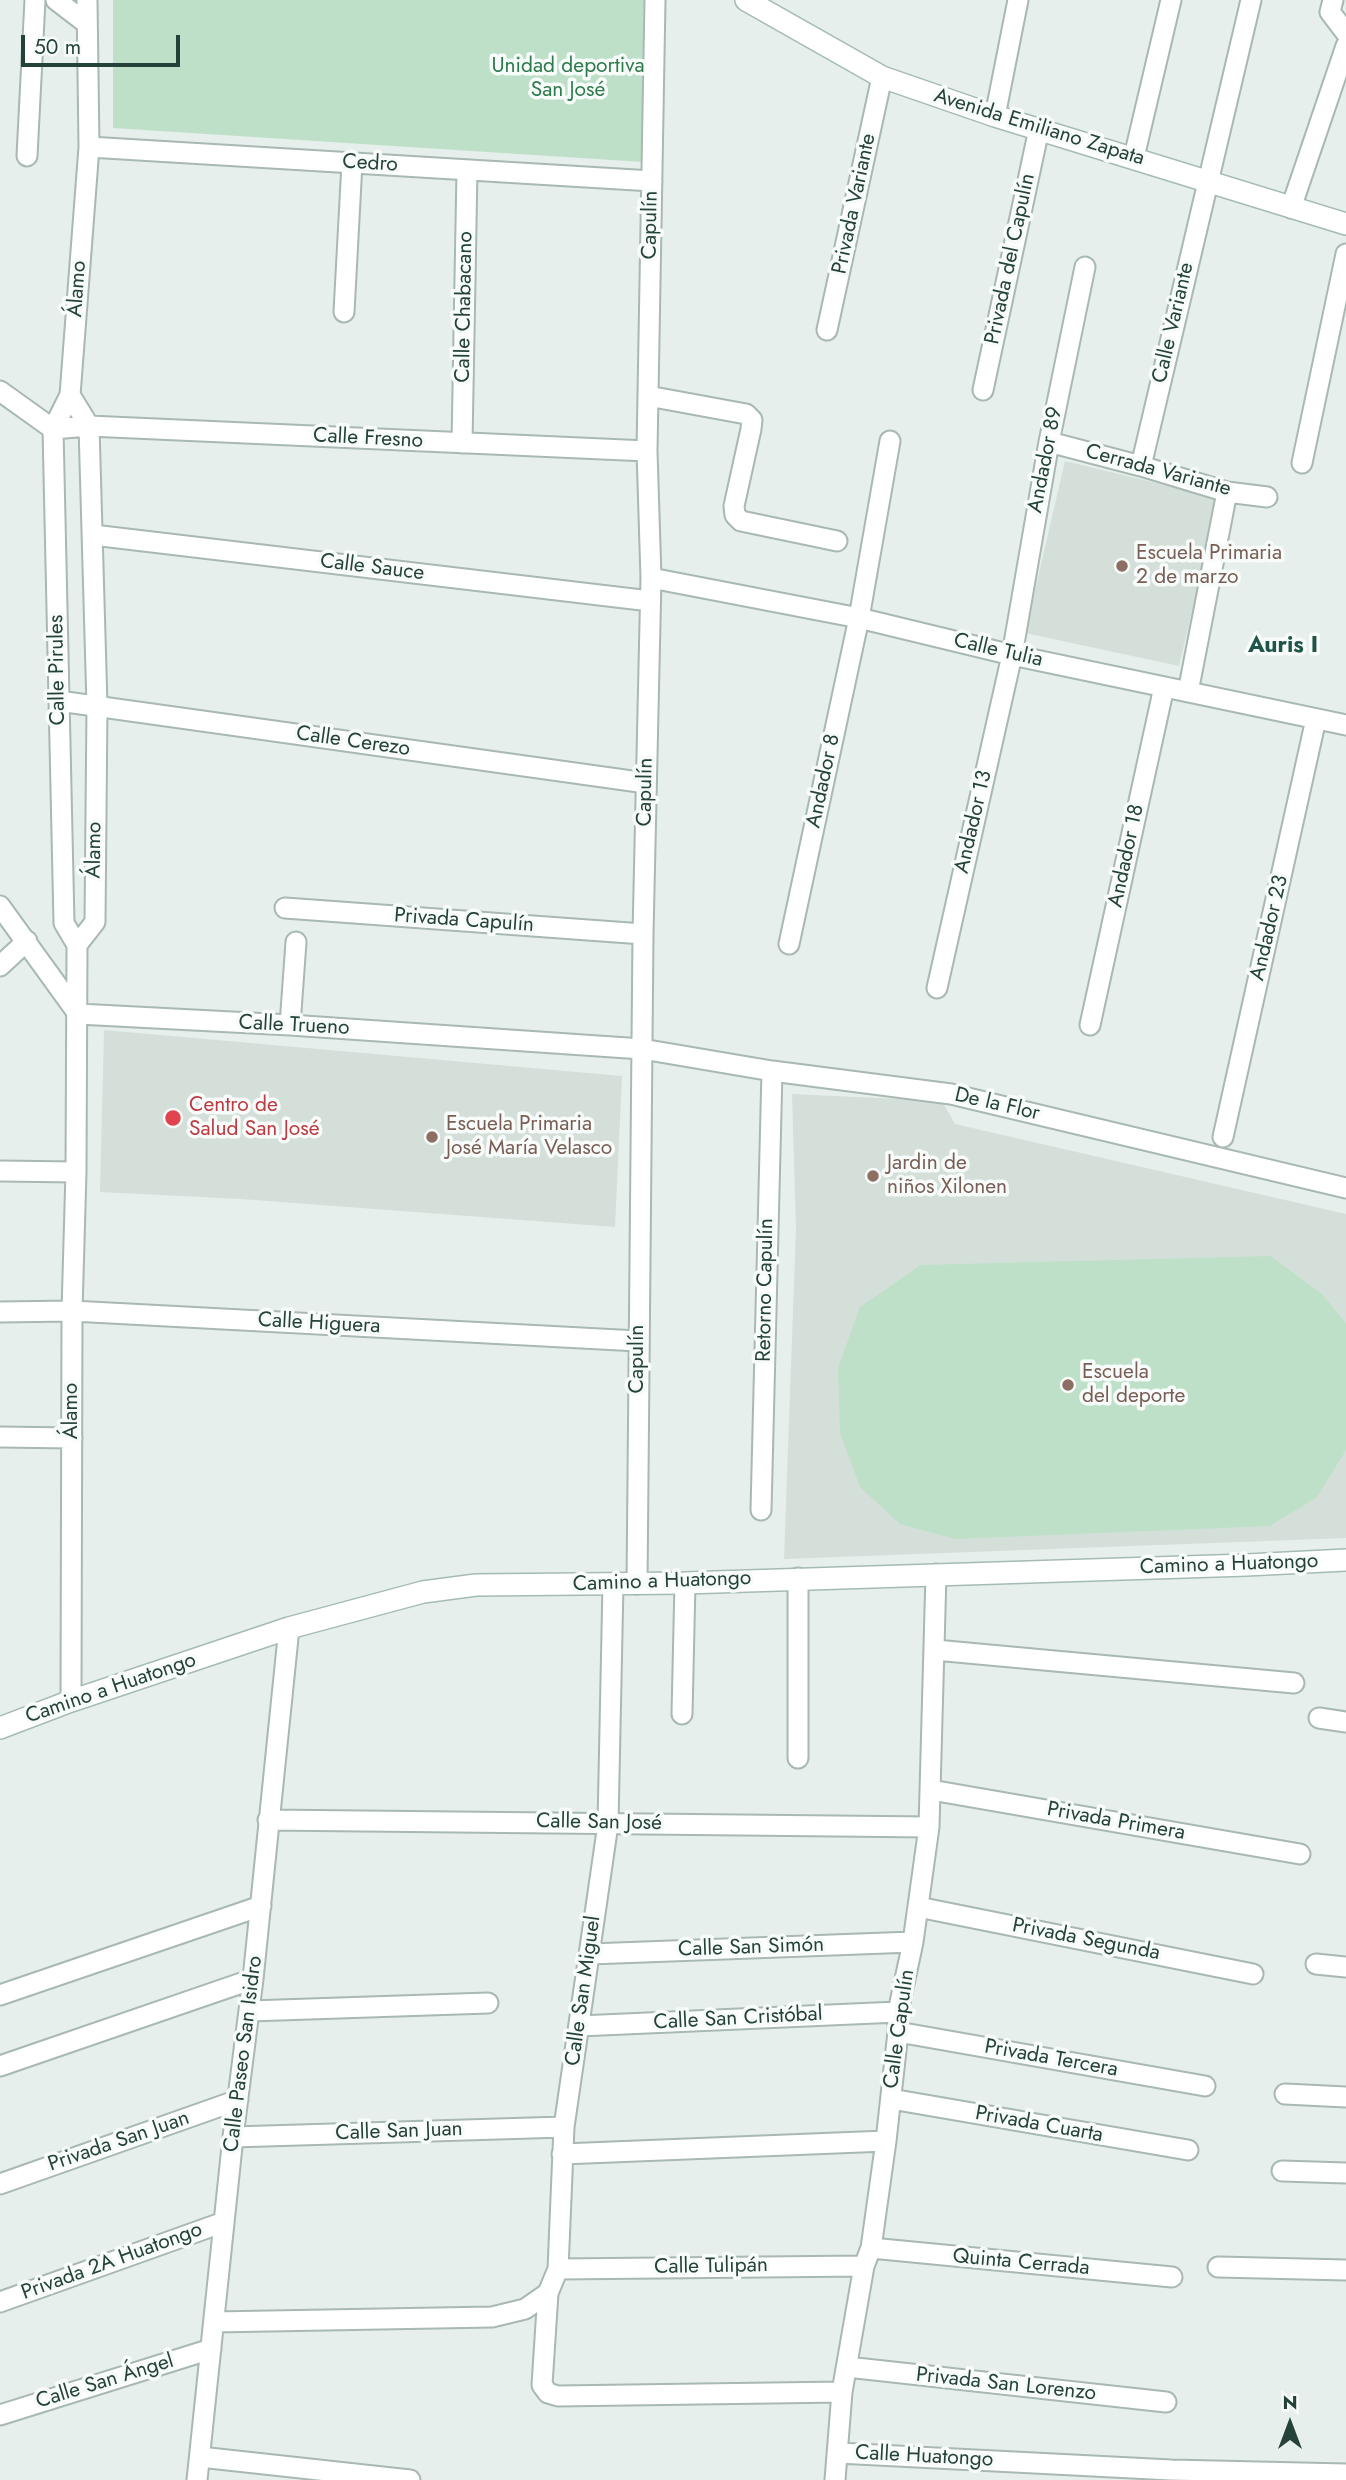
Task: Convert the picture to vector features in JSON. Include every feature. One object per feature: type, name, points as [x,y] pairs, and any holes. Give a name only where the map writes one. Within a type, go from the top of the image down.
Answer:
[{"type":"main road","name":"Avenida Emiliano Zapata","points":[[746,0],[882,77],[995,116],[1346,224]]},
{"type":"main road","name":"Camino a Huatongo","points":[[0,1728],[71,1701],[289,1628],[349,1610],[436,1590],[476,1585],[685,1583],[1346,1560]]},
{"type":"street","points":[[27,156],[35,0]]},
{"type":"street","points":[[56,0],[86,23]]},
{"type":"street","name":"Álamo","points":[[71,1701],[77,945],[95,922],[97,706],[89,426],[70,395],[89,146],[87,0]]},
{"type":"street","name":"Capulín","points":[[637,1584],[643,934],[651,578],[647,452],[655,0]]},
{"type":"street","points":[[995,116],[1017,0]]},
{"type":"street","points":[[1134,158],[1171,0]]},
{"type":"street","name":"Calle Variante","points":[[1141,466],[1251,0]]},
{"type":"street","points":[[1333,0],[1331,12],[1346,33]]},
{"type":"street","points":[[1291,208],[1346,46]]},
{"type":"street","name":"Privada Variante","points":[[827,330],[882,77]]},
{"type":"street","name":"Privada del Capulín","points":[[983,390],[1039,129]]},
{"type":"street","name":"Cedro","points":[[89,146],[652,181]]},
{"type":"street","points":[[344,312],[352,163]]},
{"type":"street","name":"Calle Chabacano","points":[[462,443],[467,170]]},
{"type":"street","points":[[1302,463],[1346,254]]},
{"type":"street","name":"Andador 89","points":[[1012,655],[1049,442],[1085,267]]},
{"type":"street","points":[[0,391],[53,429]]},
{"type":"street","name":"Calle Pirules","points":[[70,395],[53,429],[64,923],[77,945]]},
{"type":"street","points":[[648,396],[746,415],[752,420],[734,506],[735,515],[741,521],[837,541]]},
{"type":"street","name":"Calle Fresno","points":[[53,429],[89,426],[647,452]]},
{"type":"street","name":"Andador 8","points":[[789,944],[859,618],[890,441]]},
{"type":"street","name":"Cerrada Variante","points":[[1049,442],[1227,492],[1267,498]]},
{"type":"street","points":[[1188,692],[1227,492]]},
{"type":"street","name":"Calle Sauce","points":[[93,535],[650,601]]},
{"type":"street","name":"Calle Tulia","points":[[651,578],[859,618],[1012,655],[1346,725]]},
{"type":"street","name":"Andador 13","points":[[937,988],[1012,655]]},
{"type":"street","name":"Andador 18","points":[[1090,1025],[1164,687]]},
{"type":"street","name":"Calle Cerezo","points":[[59,701],[646,783]]},
{"type":"street","name":"Andador 23","points":[[1223,1137],[1316,719]]},
{"type":"street","points":[[0,906],[78,1014]]},
{"type":"street","name":"Privada Capulín","points":[[285,908],[643,934]]},
{"type":"street","points":[[0,966],[27,941]]},
{"type":"street","points":[[290,1025],[296,942]]},
{"type":"street","name":"Calle Trueno","points":[[78,1014],[290,1025],[642,1049]]},
{"type":"street","name":"De la Flor","points":[[642,1049],[772,1071],[951,1094],[1346,1188]]},
{"type":"street","name":"Retorno Capulín","points":[[761,1510],[772,1071]]},
{"type":"street","points":[[0,1171],[76,1172]]},
{"type":"street","name":"Calle Higuera","points":[[0,1312],[72,1311],[638,1341]]},
{"type":"street","points":[[0,1437],[72,1438]]},
{"type":"street","name":"Calle Capulín","points":[[835,2480],[842,2392],[886,2141],[898,2012],[913,1942],[929,1827],[936,1574]]},
{"type":"street","points":[[798,1578],[798,1758]]},
{"type":"street","points":[[681,1714],[685,1583]]},
{"type":"street","name":"Calle San Miguel","points":[[613,1584],[608,1824],[564,2127],[558,2269],[548,2293],[542,2385],[548,2393],[558,2396],[842,2392]]},
{"type":"street","name":"Calle Paseo San Isidro","points":[[197,2480],[233,2137],[250,2011],[289,1628]]},
{"type":"street","points":[[935,1650],[1294,1683]]},
{"type":"street","points":[[1319,1718],[1346,1722]]},
{"type":"street","name":"Privada Primera","points":[[931,1790],[1300,1854]]},
{"type":"street","name":"Calle San José","points":[[268,1820],[929,1827]]},
{"type":"street","points":[[0,1995],[261,1906]]},
{"type":"street","name":"Privada Segunda","points":[[918,1907],[1253,1974]]},
{"type":"street","name":"Calle San Simón","points":[[590,1954],[913,1942]]},
{"type":"street","points":[[1317,1964],[1346,1967]]},
{"type":"street","points":[[0,2066],[253,1979]]},
{"type":"street","points":[[250,2011],[488,2003]]},
{"type":"street","name":"Calle San Cristóbal","points":[[579,2026],[898,2012]]},
{"type":"street","name":"Privada Tercera","points":[[898,2032],[1205,2086]]},
{"type":"street","points":[[1285,2094],[1346,2097]]},
{"type":"street","name":"Privada Cuarta","points":[[891,2099],[1188,2150]]},
{"type":"street","name":"Privada San Juan","points":[[0,2184],[238,2100]]},
{"type":"street","name":"Calle San Juan","points":[[233,2137],[564,2127]]},
{"type":"street","points":[[562,2154],[886,2141]]},
{"type":"street","points":[[1282,2171],[1346,2173]]},
{"type":"street","name":"Privada 2A Huatongo","points":[[0,2302],[224,2222]]},
{"type":"street","name":"Calle Tulipán","points":[[558,2269],[867,2257]]},
{"type":"street","name":"Quinta Cerrada","points":[[867,2257],[1172,2277]]},
{"type":"street","points":[[1218,2267],[1346,2270]]},
{"type":"street","points":[[214,2322],[492,2317],[525,2309],[548,2293]]},
{"type":"street","name":"Calle San Ángel","points":[[0,2415],[211,2349]]},
{"type":"street","name":"Privada San Lorenzo","points":[[847,2367],[1166,2402]]},
{"type":"street","name":"Calle Huatongo","points":[[838,2453],[1171,2470],[1346,2474]]},
{"type":"street","points":[[200,2457],[410,2480]]},
{"type":"shaded area","name":"Escuela Primaria 2 de marzo","points":[[1065,461],[1219,498],[1179,666],[1025,633]]},
{"type":"shaded area","name":"Escuela Primaria José María Velasco","points":[[104,1030],[622,1076],[615,1227],[241,1199],[100,1192]]},
{"type":"shaded area","name":"Escuela del deporte","points":[[792,1094],[942,1101],[955,1124],[1346,1214],[1346,1538],[784,1559],[796,1228]]},
{"type":"green space","name":"Unidad deportiva San José","points":[[113,0],[650,0],[643,162],[113,128]]},
{"type":"green space","name":"Escuela del deporte","points":[[1270,1256],[1321,1293],[1346,1323],[1346,1450],[1317,1497],[1270,1526],[955,1539],[900,1524],[860,1487],[840,1433],[838,1368],[860,1307],[921,1265]]},
{"type":"place","name":"Escuela Primaria 2 de marzo","points":[[1122,566]]},
{"type":"place","name":"Centro de Salud San José","points":[[173,1118]]},
{"type":"place","name":"Escuela Primaria José María Velasco","points":[[432,1137]]},
{"type":"place","name":"Jardin de niños Xilonen","points":[[873,1176]]},
{"type":"place","name":"Escuela del deporte","points":[[1068,1385]]},
{"type":"district","name":"Auris I","points":[[1283,646]]}]
